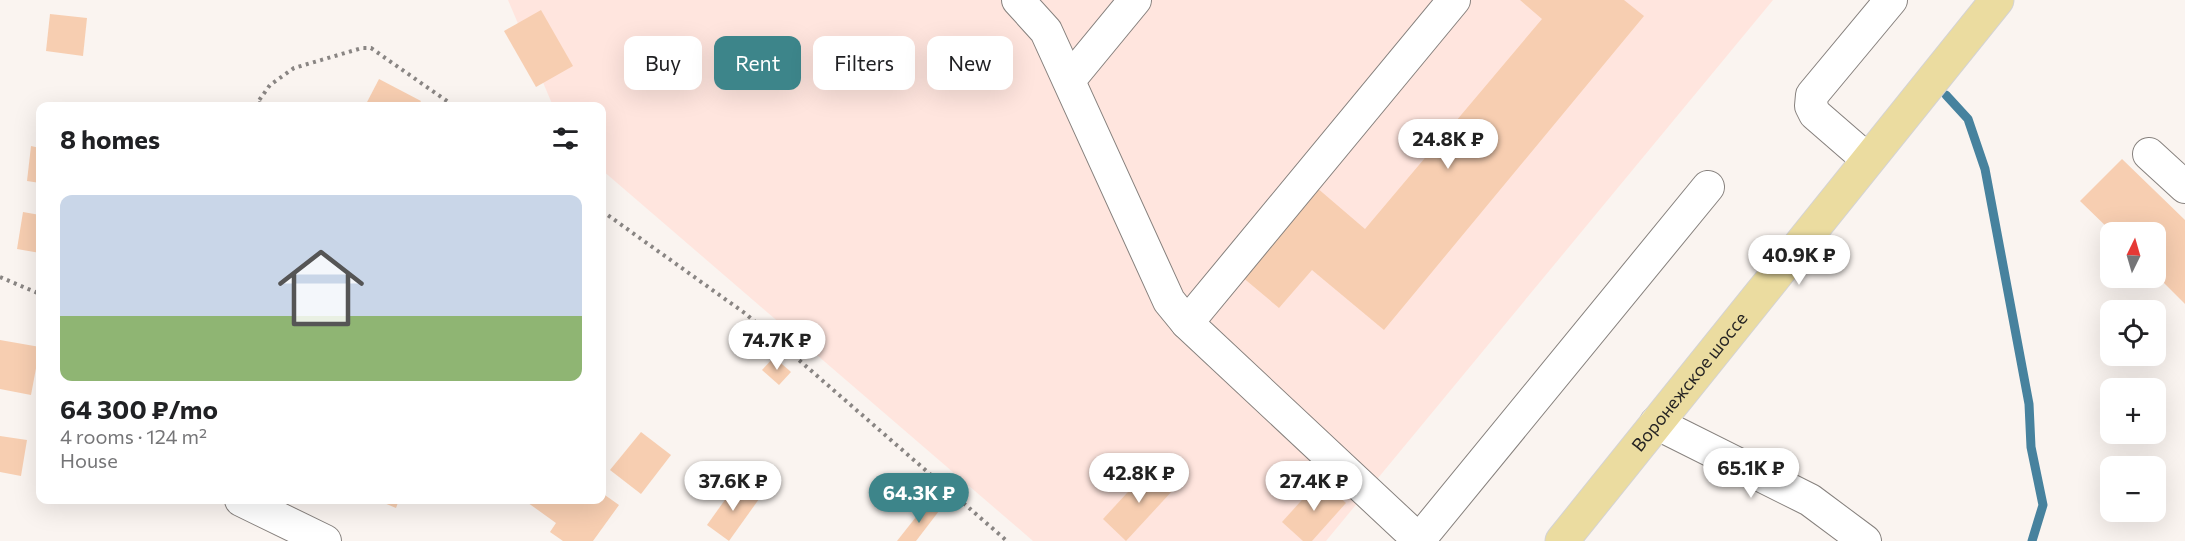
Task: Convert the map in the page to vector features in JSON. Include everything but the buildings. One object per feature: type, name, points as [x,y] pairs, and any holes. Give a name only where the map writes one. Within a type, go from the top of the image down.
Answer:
[{"type":"main road","name":"Воронежское шоссе","points":[[1562,541],[1997,0]]},
{"type":"street","points":[[1018,0],[1046,31],[1070,79],[1169,301],[1187,323],[1420,540],[1708,188]]},
{"type":"street","points":[[1070,79],[1135,0]]},
{"type":"street","points":[[1187,323],[1454,0]]},
{"type":"street","points":[[1868,160],[1815,114],[1811,106],[1812,95],[1891,0]]},
{"type":"street","points":[[2149,154],[2185,187]]},
{"type":"street","points":[[1656,423],[1810,500],[1865,541]]},
{"type":"street","points":[[249,504],[325,541]]},
{"type":"path","points":[[258,102],[270,85],[294,68],[337,54],[371,48],[448,102]]},
{"type":"path","points":[[606,214],[746,314],[1007,541]]},
{"type":"path","points":[[0,277],[36,292]]},
{"type":"shaded area","points":[[508,0],[1773,0],[1326,541],[1033,541],[606,173],[606,102],[551,102]]},
{"type":"waterway","points":[[1946,95],[1968,119],[1985,169],[2029,404],[2031,447],[2043,505],[2032,541]]}]
